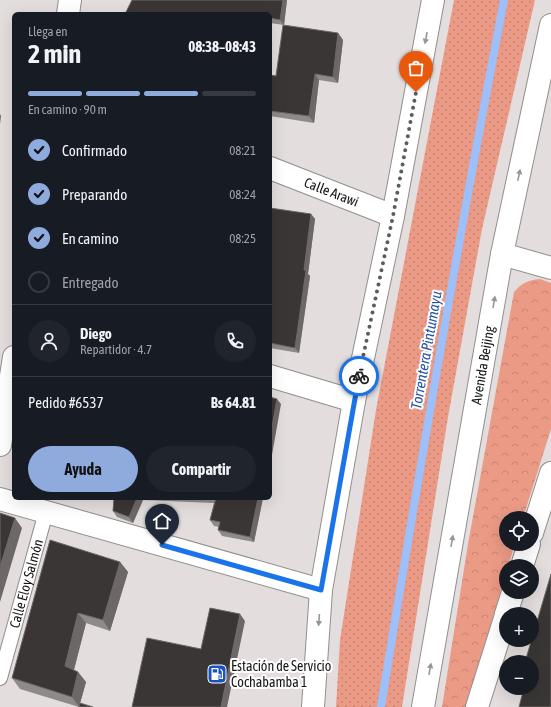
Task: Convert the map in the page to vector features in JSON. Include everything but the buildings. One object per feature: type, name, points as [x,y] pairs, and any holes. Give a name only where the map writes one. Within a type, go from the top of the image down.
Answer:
[{"type":"main road","points":[[68,12],[70,0]]},
{"type":"main road","points":[[313,707],[321,590],[354,401],[393,216],[433,0]]},
{"type":"main road","name":"Avenida Beijing","points":[[423,707],[502,254],[551,25]]},
{"type":"main road","name":"Calle Arawi","points":[[272,169],[393,216]]},
{"type":"main road","points":[[502,254],[551,268]]},
{"type":"main road","points":[[0,445],[12,370]]},
{"type":"main road","points":[[272,377],[354,401]]},
{"type":"main road","points":[[539,511],[551,473]]},
{"type":"main road","points":[[0,499],[321,590]]},
{"type":"main road","points":[[477,707],[499,637]]},
{"type":"lane","name":"Calle Eloy Salmón","points":[[0,678],[46,512]]},
{"type":"green space","points":[[454,0],[535,0],[482,229],[448,417],[402,707],[336,707],[340,640],[376,410]]},
{"type":"green space","points":[[540,279],[551,283],[551,429],[525,511],[499,511],[499,551],[513,551],[510,559],[499,559],[499,596],[466,707],[442,707],[468,544],[514,292],[526,282]]},
{"type":"waterway","name":"Torrentera Pintumayu","points":[[381,707],[440,353],[504,0]]},
{"type":"way so far","points":[[359,376],[393,216],[416,92]]},
{"type":"place","name":"Estación de Servicio Cochabamba 1","points":[[217,674]]},
{"type":"route","points":[[162,545],[321,590],[359,376]]}]
